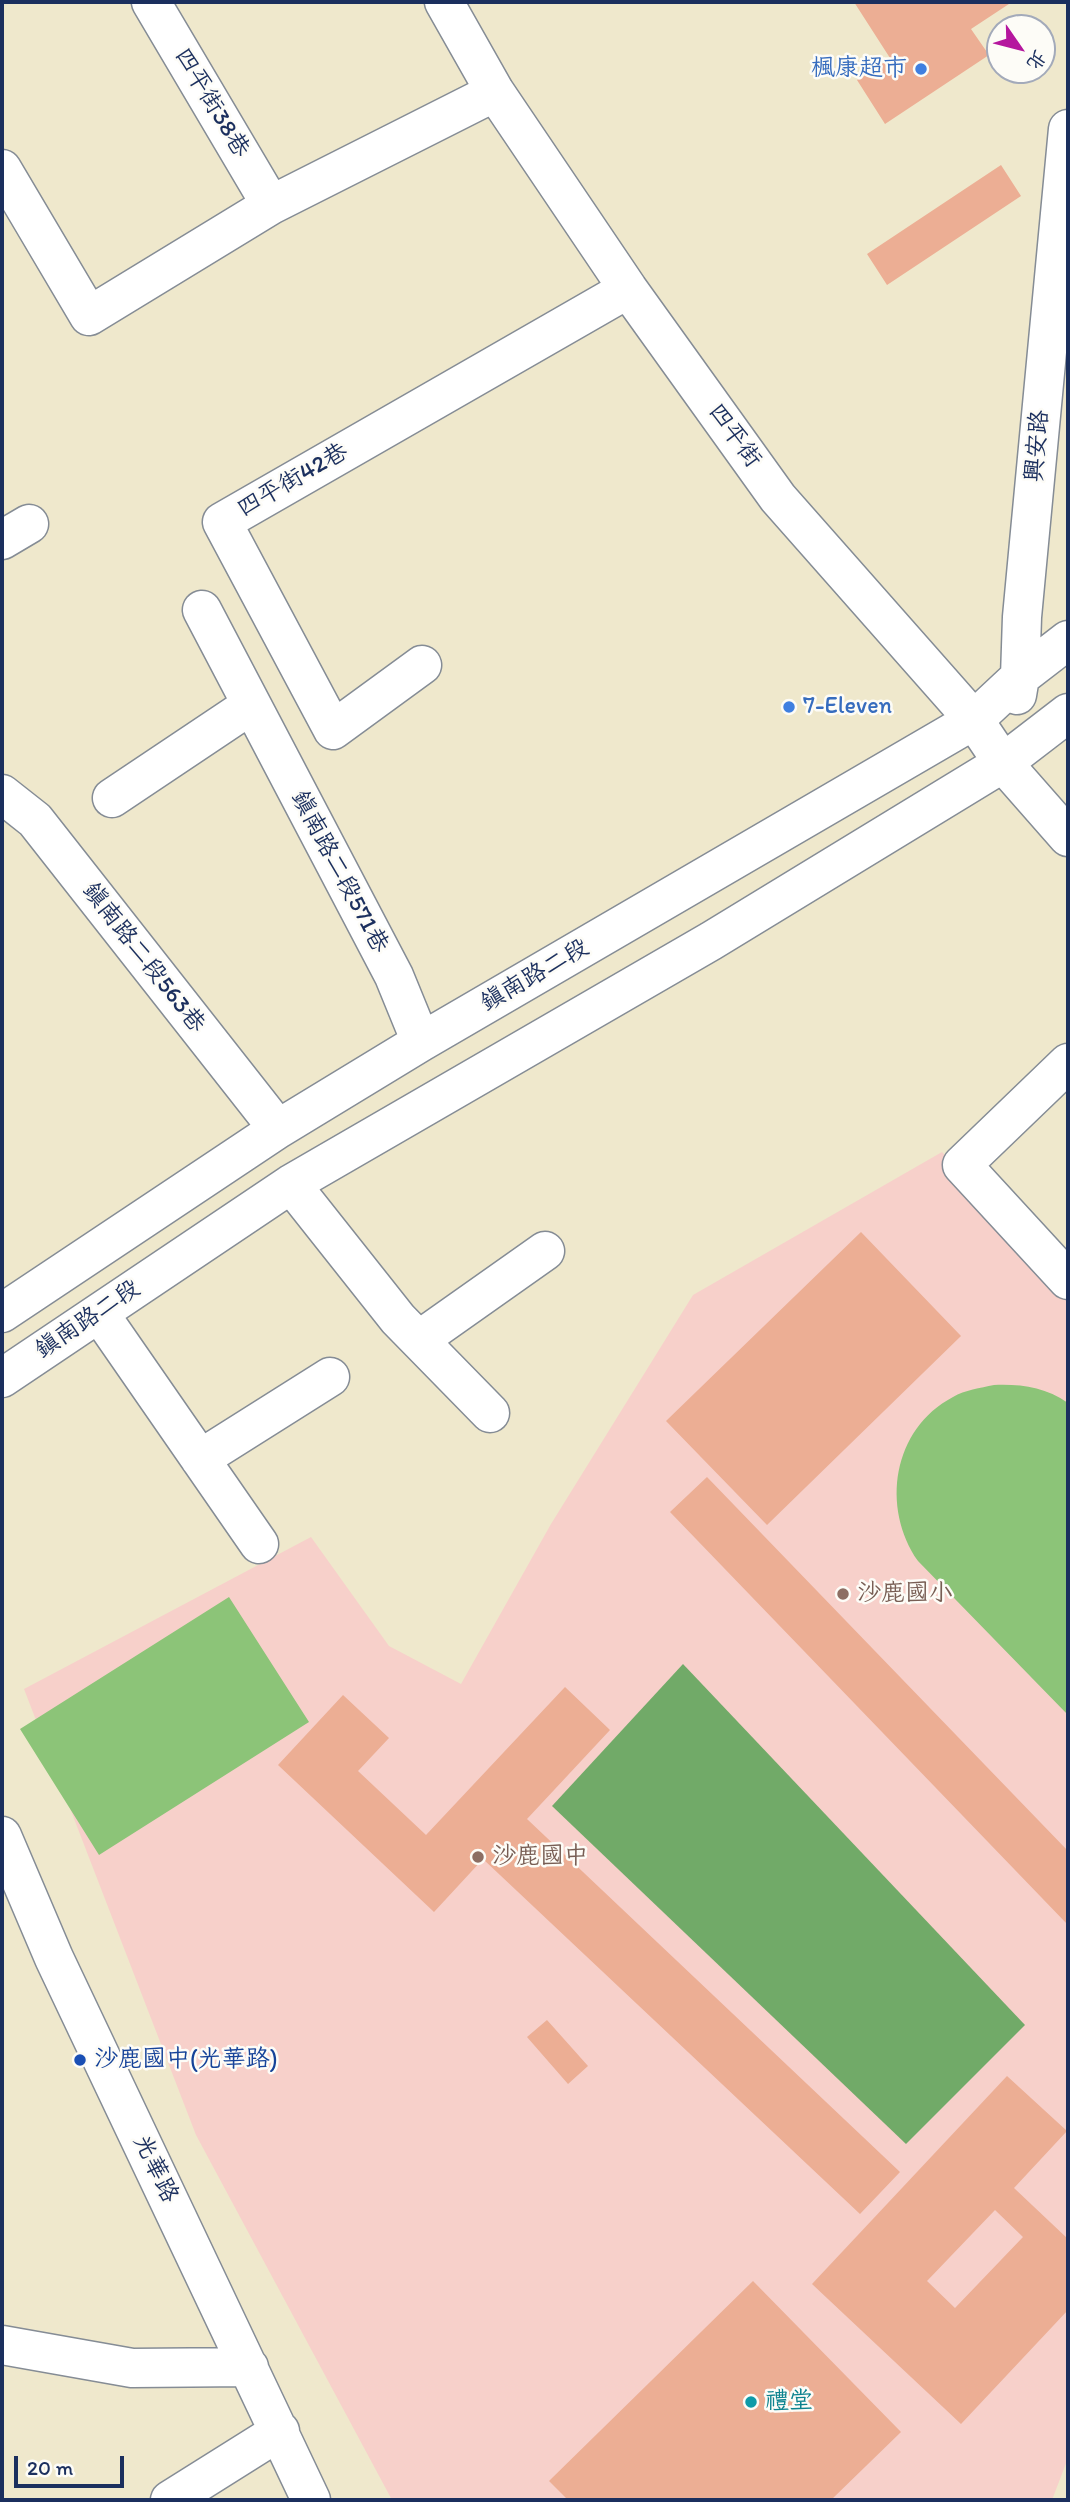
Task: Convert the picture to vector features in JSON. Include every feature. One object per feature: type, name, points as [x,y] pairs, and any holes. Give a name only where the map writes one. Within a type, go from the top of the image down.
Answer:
[{"type":"street","name":"四平街38巷","points":[[151,2],[271,205]]},
{"type":"street","name":"四平街","points":[[444,2],[495,92],[628,289],[778,498],[974,720],[1003,763],[1068,837]]},
{"type":"street","points":[[2,169],[89,316],[271,205],[495,92]]},
{"type":"street","name":"興安路","points":[[1003,763],[1020,677],[1022,617],[1068,129]]},
{"type":"street","name":"四平街42巷","points":[[422,664],[333,730],[222,522],[628,289]]},
{"type":"street","name":"鎮南路二段571巷","points":[[202,611],[394,976],[421,1042]]},
{"type":"street","name":"鎮南路二段","points":[[2,1312],[278,1129],[421,1042],[974,720],[1020,677],[1068,640]]},
{"type":"street","points":[[113,799],[251,705]]},
{"type":"street","name":"鎮南路二段","points":[[2,1377],[292,1184],[711,941],[1003,763],[1068,713]]},
{"type":"street","name":"鎮南路二段563巷","points":[[2,794],[35,820],[278,1129]]},
{"type":"street","points":[[1068,1063],[962,1165],[1068,1280]]},
{"type":"street","points":[[292,1184],[398,1319],[490,1413]]},
{"type":"street","points":[[419,1340],[545,1251]]},
{"type":"street","points":[[99,1313],[259,1544]]},
{"type":"street","points":[[200,1459],[330,1377]]},
{"type":"street","name":"光華路","points":[[2,1836],[54,1958],[311,2500]]},
{"type":"street","points":[[2,2345],[132,2368],[249,2367]]},
{"type":"street","points":[[170,2500],[280,2431]]},
{"type":"shaded area","name":"沙鹿國中","points":[[942,1152],[1068,1294],[1068,2458],[1052,2500],[392,2500],[196,2135],[24,1689],[311,1537],[389,1646],[461,1684],[551,1524],[693,1295]]},
{"type":"green space","points":[[994,1385],[1032,1388],[1051,1393],[1068,1403],[1068,1715],[918,1561],[906,1540],[899,1518],[899,1471],[905,1449],[917,1429],[932,1411],[953,1397]]},
{"type":"green space","points":[[229,1597],[309,1722],[99,1855],[20,1729]]},
{"type":"green space","points":[[683,1664],[1025,2025],[906,2144],[552,1806]]},
{"type":"building","name":"楓康超市","points":[[854,2],[1012,2],[994,14],[986,14],[986,19],[971,29],[986,51],[986,57],[885,124],[857,80],[890,58]]},
{"type":"building","points":[[1001,165],[1021,196],[887,285],[867,254]]},
{"type":"building","points":[[861,1232],[961,1336],[767,1525],[666,1421]]},
{"type":"building","points":[[707,1477],[1068,1851],[1068,1925],[670,1512]]},
{"type":"building","points":[[565,1687],[610,1730],[527,1819],[900,2172],[860,2214],[483,1859],[434,1912],[278,1765],[343,1695],[389,1738],[358,1771],[426,1835]]},
{"type":"building","points":[[547,2020],[588,2066],[568,2084],[527,2037]]},
{"type":"building","points":[[1007,2076],[1067,2131],[1014,2188],[1068,2239],[1068,2310],[961,2424],[812,2284]],"holes":[[[995,2210],[1023,2237],[955,2308],[927,2281]]]},
{"type":"building","name":"禮堂","points":[[753,2281],[901,2432],[831,2500],[568,2500],[549,2481]]},
{"type":"place","name":"楓康超市","points":[[921,69]]},
{"type":"place","name":"7-Eleven","points":[[789,707]]},
{"type":"place","name":"沙鹿國小","points":[[843,1594]]},
{"type":"place","name":"沙鹿國中","points":[[478,1857]]},
{"type":"place","name":"沙鹿國中(光華路)","points":[[80,2060]]},
{"type":"place","name":"禮堂","points":[[751,2402]]}]
